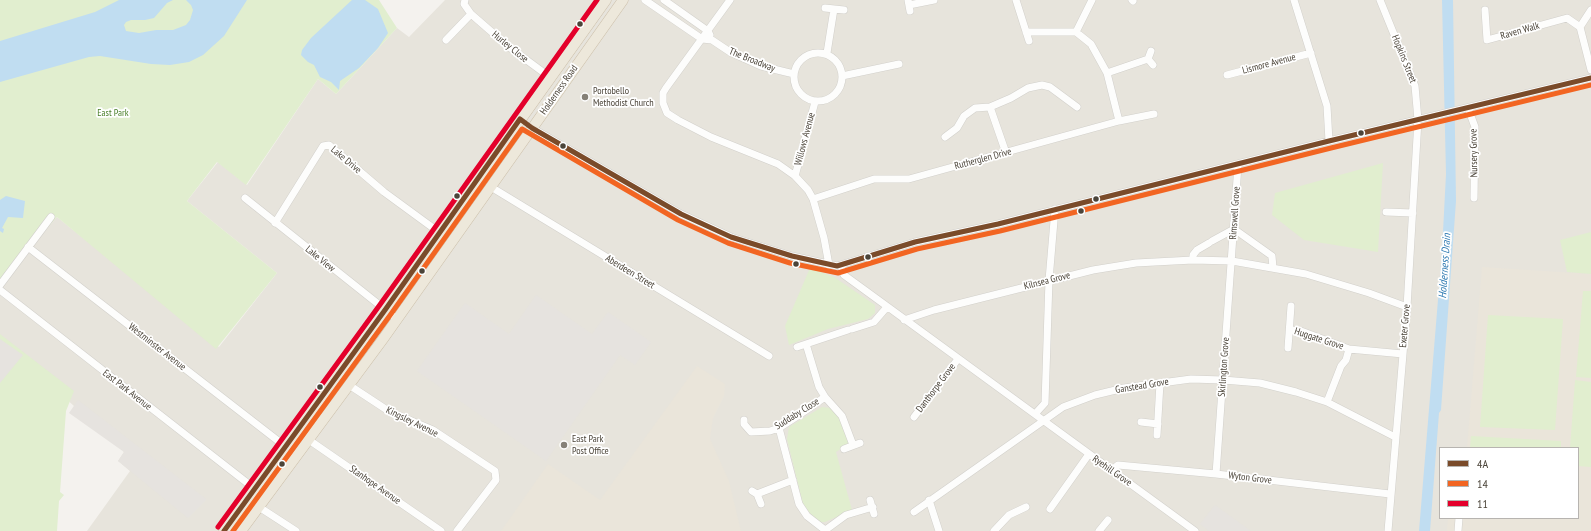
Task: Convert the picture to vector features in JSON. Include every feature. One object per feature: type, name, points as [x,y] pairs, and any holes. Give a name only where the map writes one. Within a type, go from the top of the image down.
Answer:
[{"type":"highway","name":"Holderness Road","points":[[224,531],[385,310],[606,0]]},
{"type":"highway","name":"Holderness Road","points":[[242,531],[491,188],[623,0]]},
{"type":"street","name":"Hurley Close","points":[[465,0],[464,4],[471,14],[509,47],[551,78]]},
{"type":"street","name":"The Broadway","points":[[645,0],[702,39],[712,40],[730,52],[761,66],[794,74]]},
{"type":"street","points":[[664,0],[708,31],[712,40]]},
{"type":"street","points":[[730,0],[663,93],[663,103],[667,113],[711,137],[778,164],[795,176],[808,190],[813,199],[829,265]]},
{"type":"street","points":[[909,5],[934,0]]},
{"type":"street","points":[[1016,0],[1029,41]]},
{"type":"street","points":[[1076,32],[1092,0]]},
{"type":"street","points":[[1294,0],[1327,106],[1329,141]]},
{"type":"street","name":"Hopkins Street","points":[[1380,0],[1415,86],[1418,120]]},
{"type":"street","points":[[825,8],[844,10]]},
{"type":"street","points":[[827,53],[834,9]]},
{"type":"street","name":"Raven Walk","points":[[1485,10],[1487,40],[1568,18],[1580,27]]},
{"type":"street","points":[[1591,10],[1580,27],[1591,70]]},
{"type":"street","points":[[446,40],[471,14]]},
{"type":"street","points":[[1026,32],[1076,32],[1091,44],[1107,73],[1119,121]]},
{"type":"street","points":[[1107,73],[1151,62],[1151,50]]},
{"type":"street","points":[[816,53],[827,53],[836,58],[842,76],[839,88],[832,96],[815,102],[805,98],[799,92],[795,83],[794,74],[798,64],[804,56],[816,53]]},
{"type":"street","name":"Lismore Avenue","points":[[1227,75],[1311,53]]},
{"type":"street","points":[[842,76],[899,64]]},
{"type":"street","points":[[532,128],[681,214],[731,237],[829,265],[841,265],[916,242],[1591,78]]},
{"type":"street","points":[[945,137],[957,128],[964,116],[975,108],[990,107],[1011,98],[1028,88],[1042,85],[1050,87],[1076,108]]},
{"type":"street","name":"Willows Avenue","points":[[795,176],[815,102]]},
{"type":"street","points":[[990,107],[1006,153]]},
{"type":"street","name":"Nursery Grove","points":[[1468,108],[1475,128],[1474,198]]},
{"type":"street","name":"Rutherglen Drive","points":[[813,199],[874,179],[909,179],[1119,121],[1154,114]]},
{"type":"street","name":"Exeter Grove","points":[[1388,531],[1407,307],[1418,120]]},
{"type":"street","name":"Lake Drive","points":[[275,223],[323,146],[330,145],[384,192],[440,233]]},
{"type":"street","name":"Rimswell Grove","points":[[1232,261],[1238,165]]},
{"type":"street","name":"Aberdeen Street","points":[[491,188],[768,356]]},
{"type":"street","name":"Lake View","points":[[245,198],[337,273],[397,319]]},
{"type":"street","points":[[1034,414],[1044,402],[1049,280],[1055,209]]},
{"type":"street","points":[[1386,212],[1413,213]]},
{"type":"street","points":[[0,285],[51,217]]},
{"type":"street","points":[[1193,260],[1193,255],[1196,250],[1234,229],[1272,256],[1273,268]]},
{"type":"street","name":"Westminster Avenue","points":[[28,247],[286,446]]},
{"type":"street","name":"Kilnsea Grove","points":[[904,320],[934,310],[1049,280],[1136,263],[1193,260],[1232,261],[1273,268],[1340,283],[1407,307]]},
{"type":"street","name":"Skirlington Grove","points":[[1216,474],[1232,261]]},
{"type":"street","name":"Ryehill Grove","points":[[841,265],[844,275],[1195,531]]},
{"type":"street","name":"East Park Avenue","points":[[0,290],[255,488]]},
{"type":"street","name":"Huggate Grove","points":[[1288,348],[1291,306]]},
{"type":"street","points":[[797,347],[874,322],[887,307]]},
{"type":"street","name":"Huggate Grove","points":[[1290,330],[1301,331],[1349,349],[1403,354]]},
{"type":"street","name":"Suddaby Close","points":[[806,344],[814,374],[825,397],[842,416],[853,445]]},
{"type":"street","name":"Huggate Grove","points":[[1327,402],[1341,366],[1346,360],[1349,349]]},
{"type":"street","name":"Danthorpe Grove","points":[[914,417],[958,359]]},
{"type":"street","name":"Ganstead Grove","points":[[914,512],[1043,420],[1064,407],[1095,395],[1124,388],[1191,379],[1260,383],[1327,402],[1396,437]]},
{"type":"street","points":[[1157,435],[1160,383]]},
{"type":"street","name":"Kingsley Avenue","points":[[349,385],[390,412],[433,430],[495,472],[496,480],[458,531]]},
{"type":"street","name":"Suddaby Close","points":[[744,420],[744,431],[759,432],[779,428],[825,397]]},
{"type":"street","points":[[1140,422],[1158,424]]},
{"type":"street","points":[[779,428],[799,504],[807,516],[824,530],[846,515],[872,507]]},
{"type":"street","name":"Stanhope Avenue","points":[[309,440],[441,531]]},
{"type":"street","points":[[844,449],[860,442]]},
{"type":"street","points":[[1050,509],[1089,454]]},
{"type":"street","name":"Wyton Grove","points":[[1112,470],[1118,465],[1216,474],[1390,494]]},
{"type":"street","points":[[761,504],[755,493],[793,480]]},
{"type":"street","points":[[929,500],[939,531]]},
{"type":"street","points":[[994,531],[1009,515],[1026,506]]},
{"type":"street","points":[[259,507],[296,531]]},
{"type":"street","points":[[1458,519],[1458,531]]},
{"type":"street","points":[[1099,531],[1108,520]]},
{"type":"shaded area","points":[[445,0],[1591,0],[1591,531],[87,531],[130,471],[118,461],[124,452],[0,338],[0,283],[57,217],[219,347],[277,273],[187,201],[218,162],[247,185],[318,79],[336,94],[397,28],[409,37]]},
{"type":"shaded area","points":[[1482,267],[1591,274],[1591,531],[1447,531],[1448,519],[1579,519],[1579,447],[1467,447]]},
{"type":"shaded area","points":[[536,295],[592,334],[608,312],[651,342],[635,365],[620,355],[546,461],[417,371],[465,303],[509,334]]},
{"type":"shaded area","points":[[0,339],[23,355],[0,383]]},
{"type":"shaded area","points":[[697,366],[725,384],[724,396],[713,418],[710,439],[729,481],[741,531],[501,531],[548,464],[600,500]]},
{"type":"shaded area","points":[[78,400],[206,500],[188,518],[118,461],[124,452],[69,413]]},
{"type":"shaded area","points":[[1215,505],[1251,531],[1209,531],[1200,524]]},
{"type":"green space","name":"East Park","points":[[0,0],[379,0],[397,28],[336,94],[318,79],[246,185],[217,162],[187,201],[277,273],[216,349],[57,217],[0,283]]},
{"type":"green space","points":[[1383,163],[1378,252],[1304,240],[1272,215],[1275,193]]},
{"type":"green space","points":[[1591,232],[1591,274],[1567,272],[1560,240]]},
{"type":"green space","points":[[810,268],[834,277],[875,305],[875,313],[868,319],[828,329],[789,345],[785,326]]},
{"type":"green space","points":[[1583,291],[1591,291],[1591,378],[1576,377]]},
{"type":"green space","points":[[1488,315],[1563,319],[1555,430],[1480,427]]},
{"type":"green space","points":[[0,334],[74,391],[66,411],[60,492],[64,495],[59,501],[57,531],[0,531]]},
{"type":"green space","points":[[1575,380],[1591,382],[1591,467],[1579,466],[1579,447],[1570,447]]},
{"type":"green space","points":[[822,407],[830,408],[839,415],[843,430],[847,432],[848,444],[836,452],[852,510],[825,522],[820,522],[812,516],[803,504],[787,439],[789,427]]},
{"type":"green space","points":[[1471,436],[1561,441],[1561,447],[1470,447]]},
{"type":"water","points":[[119,0],[173,0],[167,3],[154,18],[145,20],[131,20],[126,22],[124,25],[126,31],[139,33],[156,30],[173,30],[186,25],[190,20],[193,10],[191,5],[186,0],[247,0],[224,36],[203,55],[189,62],[170,65],[151,64],[100,56],[89,57],[0,82],[0,41],[95,12]]},
{"type":"water","points":[[352,0],[365,0],[378,9],[388,33],[378,48],[359,68],[340,81],[339,90],[331,82],[320,77],[314,65],[308,62],[301,55],[302,50],[311,38]]},
{"type":"water","name":"Holderness Drain","points":[[1442,0],[1453,0],[1456,201],[1441,410],[1439,413],[1430,531],[1419,531],[1442,251],[1446,174]]},
{"type":"water","points":[[6,196],[25,201],[23,218],[8,217],[2,228],[4,229],[3,233],[0,231],[0,200]]},
{"type":"transit line","name":"11","points":[[218,527],[379,306],[597,0]]},
{"type":"transit line","name":"4A","points":[[224,531],[385,310],[520,119],[532,128],[681,214],[731,237],[792,256],[837,266],[915,242],[998,224],[1329,141],[1591,78]]},
{"type":"transit line","name":"14","points":[[233,531],[391,314],[522,129],[678,220],[728,243],[790,263],[838,273],[917,249],[1000,231],[1591,85]]},
{"type":"place","name":"Portobello Methodist Church","points":[[585,97]]},
{"type":"place","name":"East Park Post Office","points":[[564,445]]}]
